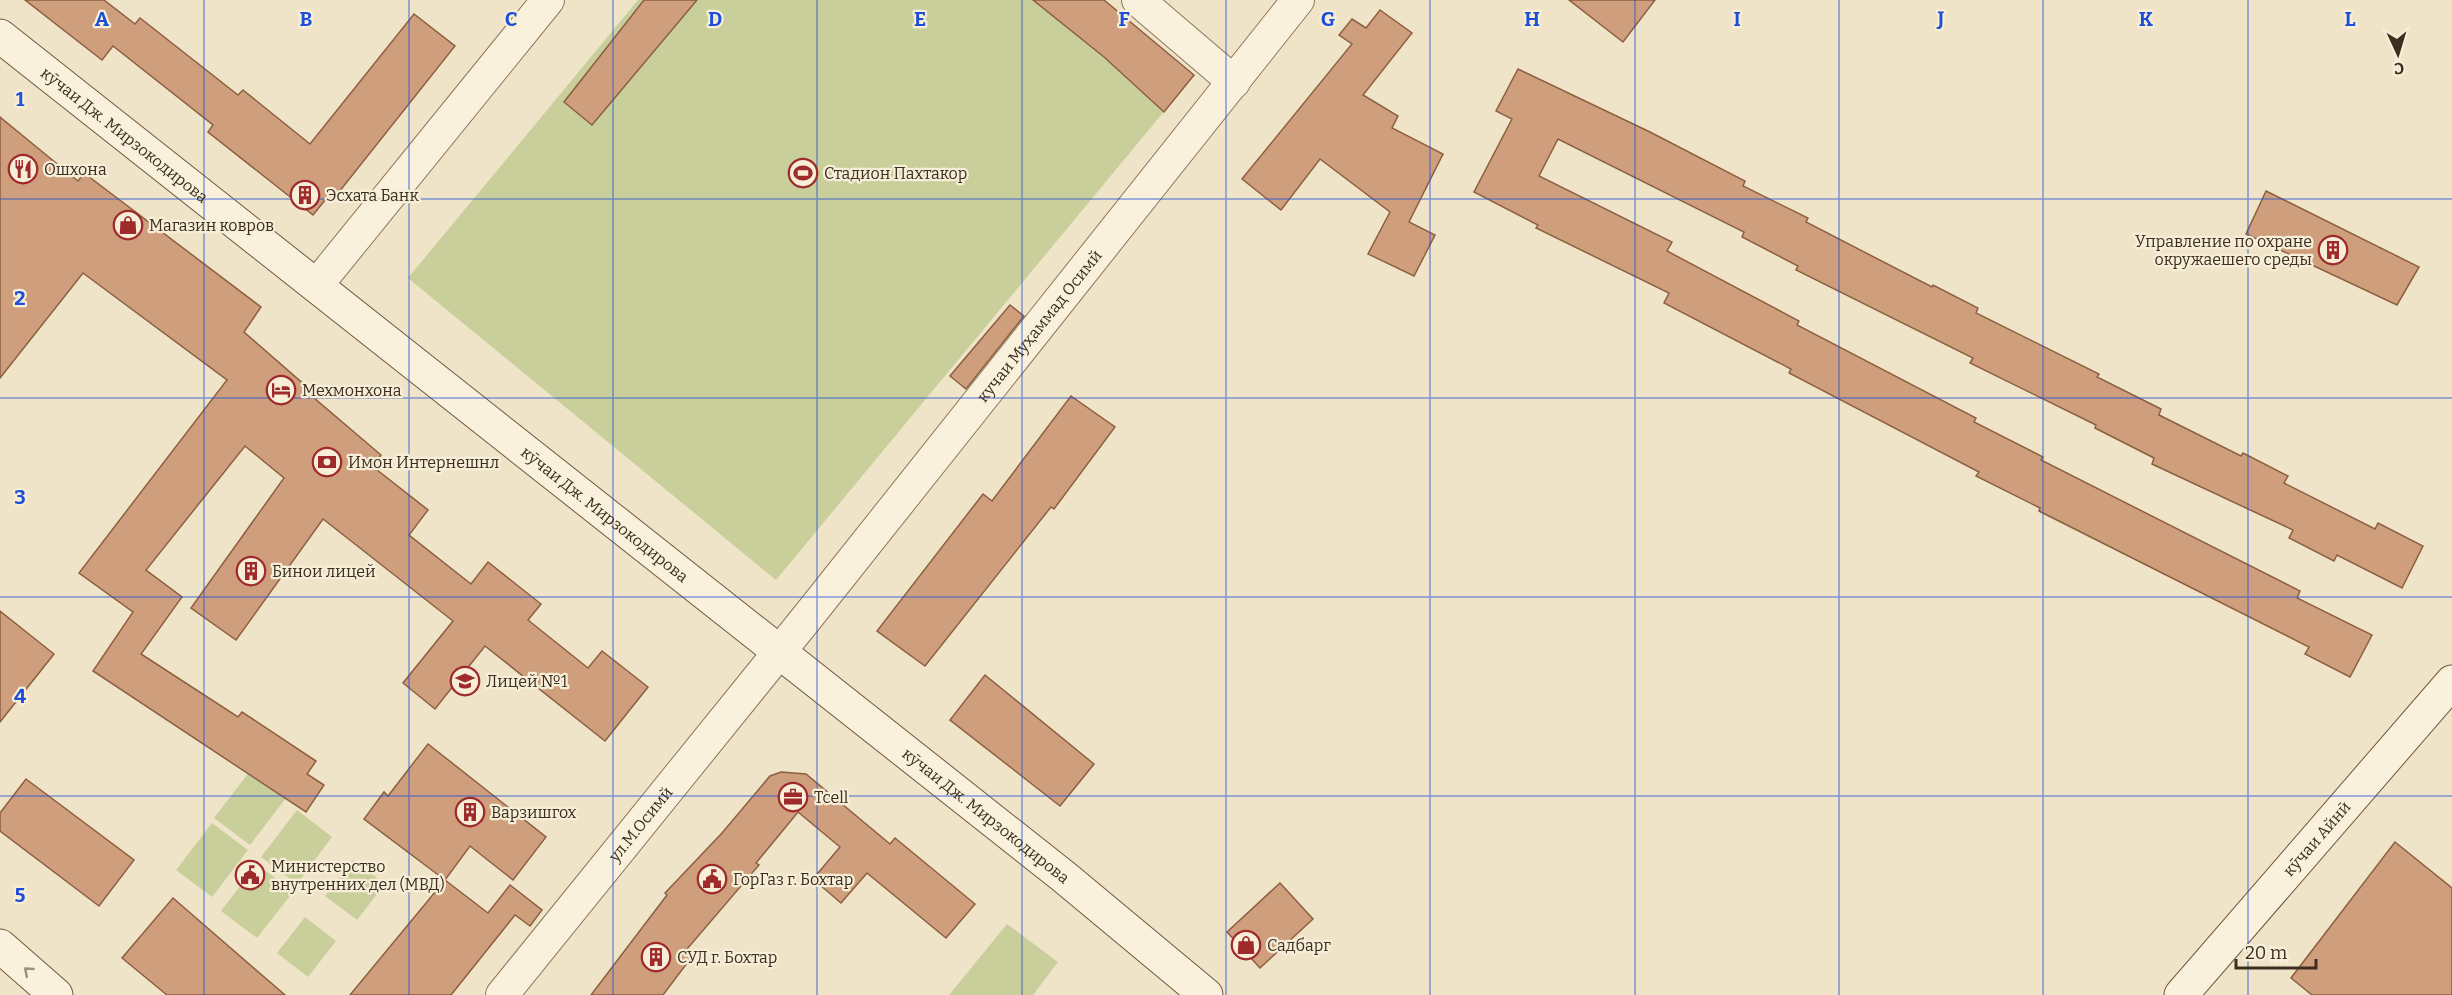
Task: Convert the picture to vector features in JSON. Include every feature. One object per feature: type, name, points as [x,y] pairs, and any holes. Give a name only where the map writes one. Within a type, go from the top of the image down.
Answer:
[{"type":"street","points":[[316,286],[548,0]]},
{"type":"street","points":[[1138,0],[1234,82]]},
{"type":"street","name":"кучаи Муҳаммад Осимй","points":[[779,650],[1298,0]]},
{"type":"street","name":"кӯчаи Дж. Мирзокодирова","points":[[0,36],[779,650],[1063,876],[1206,995]]},
{"type":"street","name":"ул.М.Осимй","points":[[502,995],[779,650]]},
{"type":"street","name":"кӯчаи Айнӣ","points":[[2181,995],[2452,682]]},
{"type":"street","points":[[0,946],[56,995]]},
{"type":"green space","points":[[638,0],[1095,0],[1191,79],[776,580],[408,278]]},
{"type":"green space","points":[[250,771],[286,798],[250,845],[214,818]]},
{"type":"green space","points":[[297,810],[332,837],[297,884],[261,857]]},
{"type":"green space","points":[[212,823],[248,850],[212,897],[176,870]]},
{"type":"green space","points":[[353,860],[385,884],[357,920],[325,896]]},
{"type":"green space","points":[[257,864],[293,892],[257,938],[221,911]]},
{"type":"green space","points":[[305,917],[336,941],[308,977],[277,953]]},
{"type":"green space","points":[[1007,924],[1058,962],[1033,995],[949,995]]},
{"type":"building","points":[[25,0],[104,0],[135,24],[140,18],[238,95],[243,90],[310,144],[414,14],[455,46],[331,202],[326,199],[313,215],[208,132],[213,125],[113,46],[102,60]]},
{"type":"building","points":[[644,0],[697,0],[592,125],[564,102]]},
{"type":"building","points":[[1033,0],[1104,0],[1194,75],[1164,112],[1104,57]]},
{"type":"building","points":[[1569,0],[1655,0],[1623,42]]},
{"type":"building","points":[[1380,10],[1412,33],[1363,95],[1398,116],[1392,128],[1443,154],[1409,222],[1435,235],[1414,276],[1368,254],[1390,212],[1320,159],[1281,210],[1242,179],[1352,44],[1339,35],[1352,19],[1366,28]]},
{"type":"building","points":[[1518,69],[1650,132],[1745,181],[1743,186],[1808,218],[1806,222],[1978,308],[1976,313],[2099,374],[2097,377],[2161,409],[2159,415],[2241,456],[2243,453],[2288,476],[2284,483],[2375,529],[2378,523],[2423,546],[2402,588],[2337,555],[2334,561],[2289,538],[2293,530],[2152,464],[2154,458],[2095,428],[2096,425],[1970,363],[1973,358],[1796,270],[1798,266],[1742,237],[1744,232],[1558,139],[1539,176],[1672,242],[1667,251],[1799,321],[1797,325],[1976,418],[1974,422],[2043,457],[2041,460],[2300,591],[2297,598],[2372,635],[2350,677],[2305,654],[2309,647],[2039,511],[2040,508],[1976,476],[1979,472],[1789,373],[1791,369],[1664,303],[1669,293],[1536,228],[1538,225],[1474,192],[1512,119],[1496,111]]},
{"type":"building","points":[[0,117],[78,181],[84,173],[261,307],[244,332],[315,394],[313,397],[381,455],[372,466],[428,510],[409,535],[471,584],[488,562],[541,604],[528,620],[588,668],[602,651],[648,687],[605,741],[485,646],[435,709],[403,683],[453,621],[323,519],[236,640],[191,608],[284,478],[245,446],[146,570],[182,597],[141,654],[238,717],[242,712],[316,761],[307,774],[324,785],[306,812],[93,671],[133,612],[79,573],[227,380],[83,273],[0,378]]},
{"type":"building","name":"Управление по охране окружаешего среды","points":[[2266,191],[2419,267],[2397,305],[2246,234]]},
{"type":"building","points":[[1010,305],[1024,316],[966,389],[950,376]]},
{"type":"building","points":[[1071,396],[1115,427],[1054,509],[1051,507],[925,666],[877,631],[983,494],[992,501]]},
{"type":"building","points":[[0,611],[54,654],[0,722]]},
{"type":"building","points":[[985,675],[1094,764],[1060,806],[950,720]]},
{"type":"building","name":"Варзишгох","points":[[428,744],[546,837],[513,880],[470,846],[445,880],[364,819],[384,792],[388,796]]},
{"type":"building","points":[[781,772],[806,774],[890,844],[895,838],[975,904],[946,938],[867,873],[841,903],[813,879],[840,847],[798,812],[756,863],[759,865],[687,949],[694,954],[663,995],[591,995],[667,895],[665,893],[722,833],[770,776]]},
{"type":"building","points":[[26,779],[134,860],[99,906],[0,831],[0,813]]},
{"type":"building","points":[[2395,842],[2452,888],[2452,995],[2312,995],[2291,978]]},
{"type":"building","points":[[445,880],[488,913],[510,885],[542,910],[530,926],[515,915],[451,995],[350,995]]},
{"type":"building","points":[[1280,883],[1313,919],[1260,968],[1227,932]]},
{"type":"building","points":[[173,898],[285,995],[167,995],[122,958]]},
{"type":"place","name":"Ошхона","points":[[23,169]]},
{"type":"place","name":"Стадион Пахтакор","points":[[803,173]]},
{"type":"place","name":"Эсхата Банк","points":[[305,195]]},
{"type":"place","name":"Магазин ковров","points":[[128,225]]},
{"type":"place","name":"Управление по охране окружаешего среды","points":[[2333,250]]},
{"type":"place","name":"Мехмонхона","points":[[281,390]]},
{"type":"place","name":"Имон Интернешнл","points":[[327,462]]},
{"type":"place","name":"Бинои лицей","points":[[251,571]]},
{"type":"place","name":"Лицей №1","points":[[465,681]]},
{"type":"place","name":"Tcell","points":[[793,797]]},
{"type":"place","name":"Варзишгох","points":[[470,812]]},
{"type":"place","name":"Министерство внутренних дел (МВД)","points":[[250,875]]},
{"type":"place","name":"ГорГаз г. Бохтар","points":[[712,879]]},
{"type":"place","name":"Садбарг","points":[[1246,945]]},
{"type":"place","name":"СУД г. Бохтар","points":[[656,957]]}]
